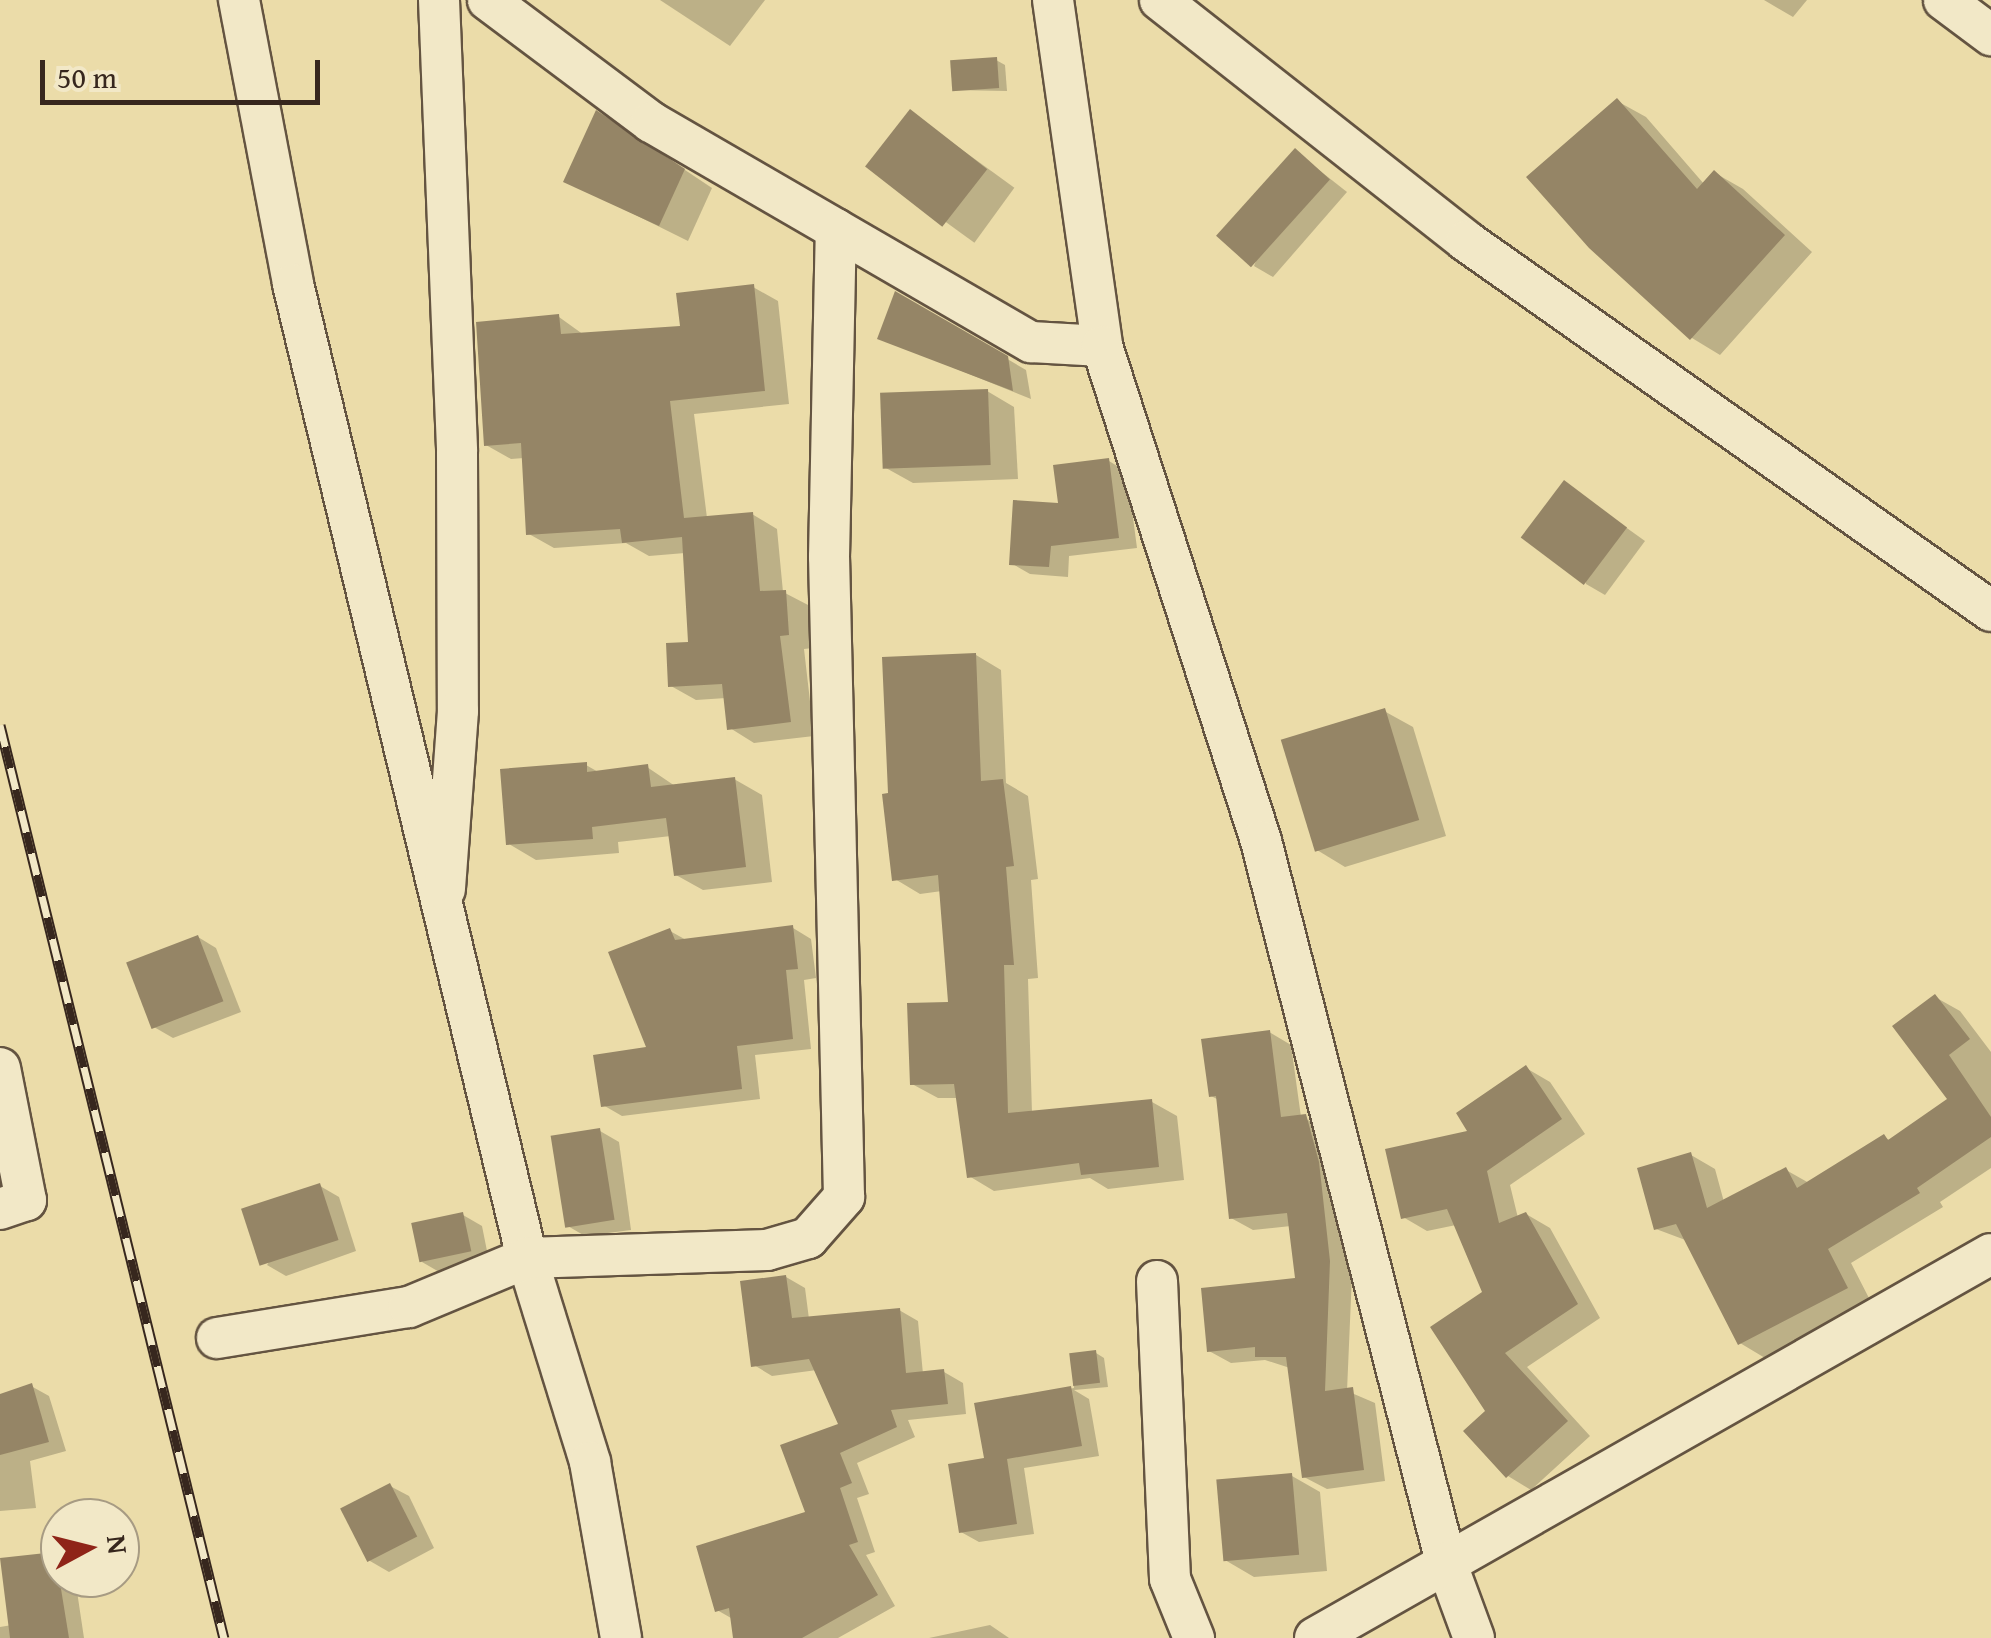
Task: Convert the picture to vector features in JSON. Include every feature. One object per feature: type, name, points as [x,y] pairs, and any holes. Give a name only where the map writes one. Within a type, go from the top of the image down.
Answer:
[{"type":"street","points":[[239,0],[293,284],[527,1258],[590,1462],[620,1638]]},
{"type":"street","points":[[439,0],[457,452],[458,710],[454,828],[442,907]]},
{"type":"street","points":[[488,0],[622,103],[1030,342],[1102,346]]},
{"type":"street","points":[[1053,0],[1102,346],[1261,841],[1446,1562],[1474,1638]]},
{"type":"street","points":[[1160,0],[1466,241],[1991,611]]},
{"type":"street","points":[[1944,0],[1991,34]]},
{"type":"street","points":[[217,1338],[409,1308],[527,1258],[767,1250],[808,1238],[844,1197],[829,557],[836,228]]},
{"type":"street","points":[[0,1068],[26,1200],[0,1209]]},
{"type":"street","points":[[1315,1638],[1991,1254]]},
{"type":"street","points":[[1157,1280],[1170,1580],[1194,1638]]},
{"type":"building","points":[[997,57],[999,88],[952,91],[950,60]]},
{"type":"building","points":[[1617,98],[1697,189],[1714,170],[1785,235],[1690,340],[1589,248],[1526,177]]},
{"type":"building","points":[[910,109],[987,169],[942,227],[865,167]]},
{"type":"building","points":[[596,110],[685,169],[659,226],[563,182]]},
{"type":"building","points":[[1295,148],[1330,179],[1251,267],[1216,236]]},
{"type":"building","points":[[754,284],[765,391],[670,401],[684,518],[753,512],[760,591],[786,590],[789,635],[780,636],[791,722],[727,730],[722,684],[668,687],[666,643],[688,642],[682,537],[622,543],[620,529],[526,535],[521,443],[484,446],[476,322],[559,314],[561,334],[680,326],[676,293]]},
{"type":"building","points":[[895,291],[1008,356],[1013,391],[877,339]]},
{"type":"building","points":[[988,389],[991,465],[883,469],[880,393]]},
{"type":"building","points":[[1109,458],[1119,538],[1051,546],[1049,567],[1009,565],[1013,500],[1058,503],[1053,465]]},
{"type":"building","points":[[1564,480],[1627,528],[1584,585],[1521,538]]},
{"type":"building","points":[[976,653],[981,781],[1003,779],[1014,866],[1006,867],[1014,965],[1004,965],[1008,1113],[1152,1099],[1159,1167],[1081,1175],[1079,1163],[967,1178],[954,1084],[910,1085],[907,1003],[948,1002],[938,875],[892,881],[882,794],[888,793],[882,657]]},
{"type":"building","points":[[1385,708],[1419,820],[1315,852],[1281,740]]},
{"type":"building","points":[[587,762],[587,772],[648,764],[651,787],[735,777],[746,867],[674,876],[666,818],[592,827],[593,839],[506,845],[500,769]]},
{"type":"building","points":[[793,925],[798,969],[786,970],[793,1039],[737,1046],[742,1089],[601,1107],[593,1055],[646,1047],[608,952],[670,928],[675,940]]},
{"type":"building","points":[[198,935],[223,1001],[152,1029],[126,963]]},
{"type":"building","points":[[1935,994],[1970,1039],[1949,1055],[1991,1117],[1991,1137],[1917,1188],[1920,1193],[1828,1249],[1848,1288],[1738,1345],[1676,1224],[1654,1230],[1637,1168],[1691,1152],[1707,1208],[1786,1167],[1797,1188],[1884,1134],[1888,1140],[1947,1099],[1892,1026]]},
{"type":"building","points":[[1270,1030],[1281,1117],[1306,1114],[1319,1162],[1330,1261],[1325,1391],[1353,1387],[1364,1470],[1302,1478],[1286,1357],[1255,1357],[1255,1347],[1207,1352],[1201,1288],[1295,1278],[1287,1213],[1229,1219],[1216,1096],[1209,1097],[1201,1039]]},
{"type":"building","points":[[1526,1065],[1562,1119],[1487,1171],[1499,1223],[1526,1212],[1578,1304],[1505,1353],[1568,1421],[1506,1478],[1463,1431],[1485,1411],[1430,1327],[1482,1292],[1447,1209],[1401,1219],[1385,1149],[1467,1131],[1456,1113]]},
{"type":"building","points":[[600,1128],[615,1220],[565,1228],[551,1136]]},
{"type":"building","points":[[320,1183],[339,1240],[260,1266],[241,1209]]},
{"type":"building","points":[[463,1212],[471,1251],[419,1262],[411,1223]]},
{"type":"building","points":[[786,1275],[792,1318],[900,1308],[906,1373],[944,1369],[948,1404],[891,1410],[897,1427],[840,1453],[852,1483],[840,1488],[858,1542],[849,1545],[878,1595],[802,1638],[733,1638],[729,1608],[715,1612],[696,1546],[805,1512],[780,1445],[838,1424],[809,1359],[751,1367],[740,1281]]},
{"type":"building","points":[[1096,1350],[1100,1383],[1073,1386],[1069,1353]]},
{"type":"building","points":[[32,1383],[49,1442],[0,1455],[0,1394]]},
{"type":"building","points":[[1071,1386],[1082,1446],[1007,1459],[1017,1524],[959,1533],[948,1464],[984,1458],[974,1403]]},
{"type":"building","points":[[1292,1473],[1299,1555],[1223,1561],[1216,1480]]},
{"type":"building","points":[[390,1483],[417,1536],[367,1562],[340,1508]]},
{"type":"building","points":[[40,1554],[40,1598],[62,1598],[69,1638],[10,1638],[0,1558]]},
{"type":"railway","points":[[0,725],[224,1638]]}]
